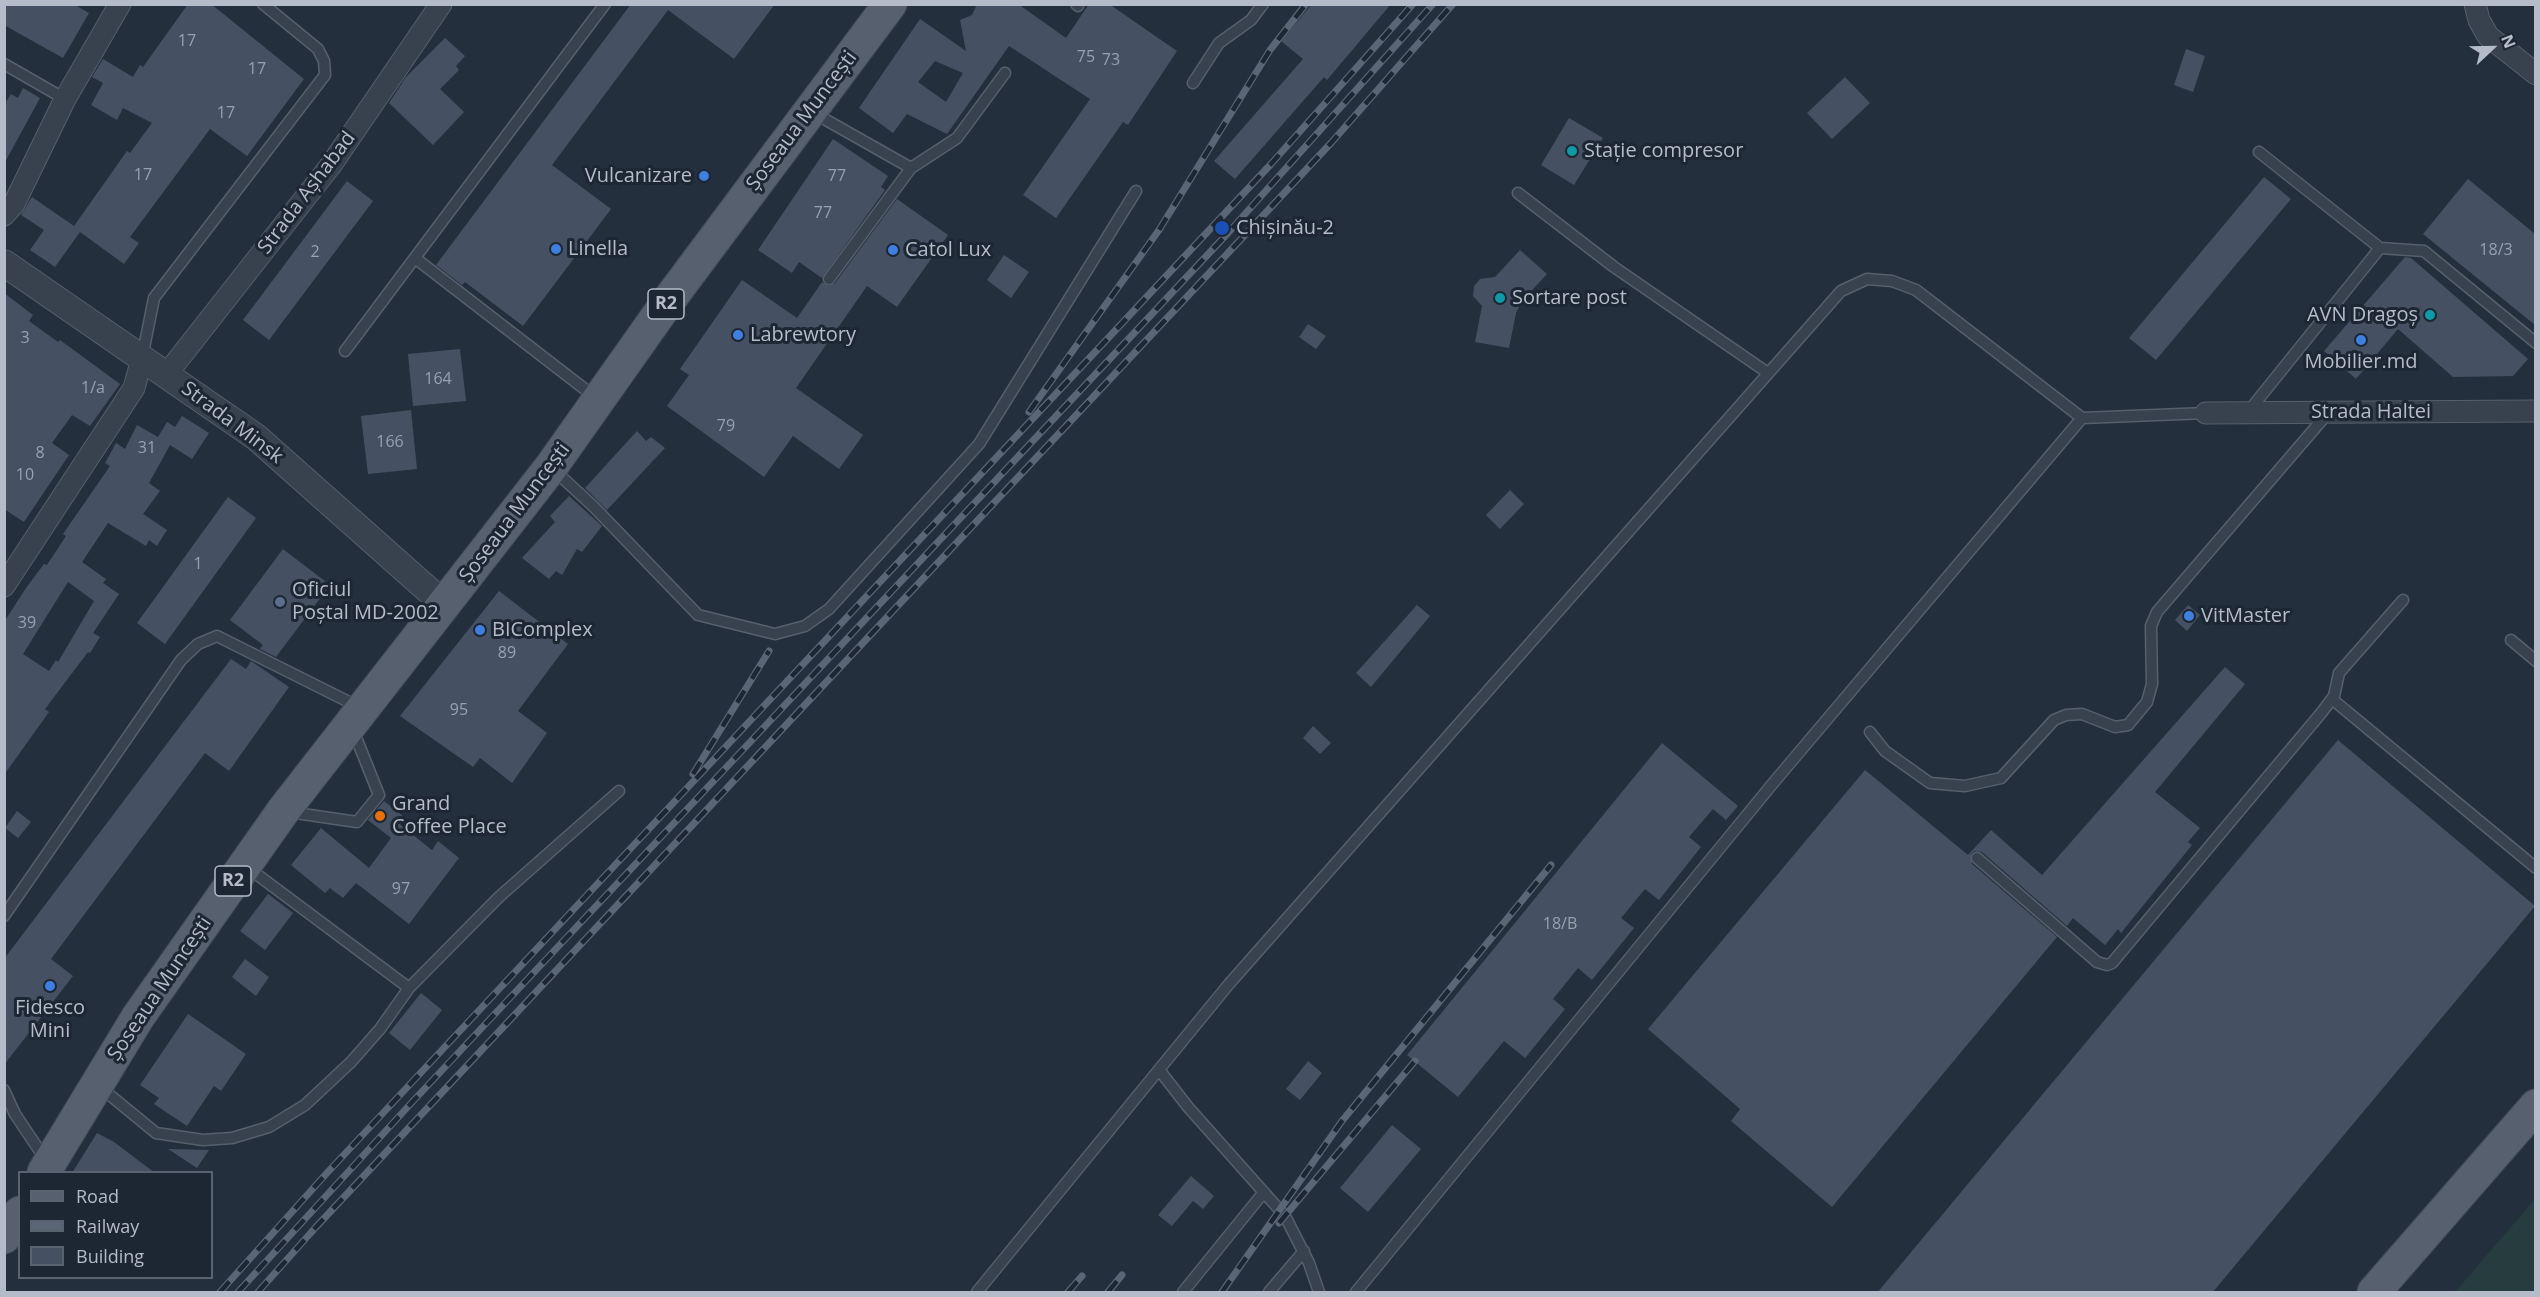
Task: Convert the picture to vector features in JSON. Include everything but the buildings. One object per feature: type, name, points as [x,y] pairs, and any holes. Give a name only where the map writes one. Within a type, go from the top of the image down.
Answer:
[{"type":"main road","name":"Șoseaua Muncești","points":[[46,1168],[138,1017],[283,811],[551,467],[890,4]]},
{"type":"main road","points":[[2374,1293],[2535,1106]]},
{"type":"main road","points":[[4,1237],[18,1216]]},
{"type":"street","points":[[4,215],[14,204],[65,99],[120,4]]},
{"type":"street","name":"Strada Așhabad","points":[[166,375],[331,165],[441,4]]},
{"type":"street","points":[[2475,4],[2479,20],[2488,36],[2535,74]]},
{"type":"street","name":"Strada Minsk","points":[[4,263],[256,437],[444,604]]},
{"type":"street","points":[[4,586],[134,388],[142,359]]},
{"type":"street","name":"Strada Haltei","points":[[2206,413],[2535,411]]},
{"type":"lane","points":[[142,359],[154,298],[325,75],[324,60],[318,49],[263,4]]},
{"type":"lane","points":[[345,351],[605,4]]},
{"type":"lane","points":[[1193,83],[1219,43],[1251,20],[1263,4]]},
{"type":"lane","points":[[4,64],[65,99]]},
{"type":"lane","points":[[829,279],[911,168],[957,138],[1005,73]]},
{"type":"lane","points":[[810,111],[911,168]]},
{"type":"lane","points":[[2259,152],[2380,248],[2424,251],[2535,343]]},
{"type":"lane","points":[[551,467],[594,507],[698,615],[775,633],[805,626],[829,609],[979,444],[1136,191]]},
{"type":"lane","points":[[1518,193],[1607,262],[1768,374]]},
{"type":"lane","points":[[2248,412],[2380,248]]},
{"type":"lane","points":[[415,258],[598,400]]},
{"type":"lane","points":[[977,1293],[1229,984],[1841,291],[1867,279],[1892,280],[1916,290],[2082,418],[2206,413]]},
{"type":"lane","points":[[1870,732],[1895,759],[1930,783],[1965,786],[2001,778],[2054,720],[2066,715],[2082,714],[2115,728],[2128,725],[2147,702],[2152,684],[2151,626],[2157,612],[2328,412]]},
{"type":"lane","points":[[1356,1293],[1767,791],[2082,418]]},
{"type":"lane","points":[[1977,858],[2097,962],[2107,965],[2112,963],[2332,699],[2340,673],[2403,600]]},
{"type":"lane","points":[[4,916],[181,660],[198,644],[217,636],[356,716],[379,795],[357,822],[283,811]]},
{"type":"lane","points":[[2511,640],[2535,661]]},
{"type":"lane","points":[[2332,699],[2535,868]]},
{"type":"lane","points":[[97,1085],[156,1134],[179,1138],[222,1139],[269,1127],[305,1105],[351,1062],[380,1029],[409,988],[499,897],[619,792]]},
{"type":"lane","points":[[245,865],[409,988]]},
{"type":"lane","points":[[1160,1071],[1285,1216],[1304,1251],[1319,1293]]},
{"type":"lane","points":[[4,1090],[46,1168]]},
{"type":"lane","points":[[1182,1293],[1264,1192]]},
{"type":"lane","points":[[1269,1293],[1304,1251]]},
{"type":"green space","points":[[2535,1199],[2535,1292],[2455,1292]]},
{"type":"railway","points":[[1029,412],[1159,230],[1270,50],[1306,4]]},
{"type":"railway","points":[[220,1292],[326,1174],[1271,164],[1413,4]]},
{"type":"railway","points":[[238,1292],[415,1099],[1228,233],[1433,4]]},
{"type":"railway","points":[[258,1292],[316,1227],[1331,143],[1453,4]]},
{"type":"railway","points":[[693,774],[769,651]]},
{"type":"railway","points":[[1222,1292],[1342,1121],[1551,865]]},
{"type":"railway","points":[[1279,1223],[1415,1061]]},
{"type":"railway","points":[[1108,1292],[1122,1275]]},
{"type":"railway","points":[[1068,1292],[1082,1276]]},
{"type":"place","name":"Stație compresor","points":[[1572,151]]},
{"type":"place","name":"Vulcanizare","points":[[704,176]]},
{"type":"place","name":"Chișinău-2","points":[[1222,228]]},
{"type":"place","name":"Linella","points":[[556,249]]},
{"type":"place","name":"Catol Lux","points":[[893,250]]},
{"type":"place","name":"Sortare post","points":[[1500,298]]},
{"type":"place","name":"AVN Dragoș","points":[[2430,315]]},
{"type":"place","name":"Labrewtory","points":[[738,335]]},
{"type":"place","name":"Mobilier.md","points":[[2361,340]]},
{"type":"place","name":"Oficiul Poștal MD-2002","points":[[280,602]]},
{"type":"place","name":"VitMaster","points":[[2189,616]]},
{"type":"place","name":"BIComplex","points":[[480,630]]},
{"type":"place","name":"Grand Coffee Place","points":[[380,816]]},
{"type":"place","name":"Fidesco Mini","points":[[50,986]]}]
